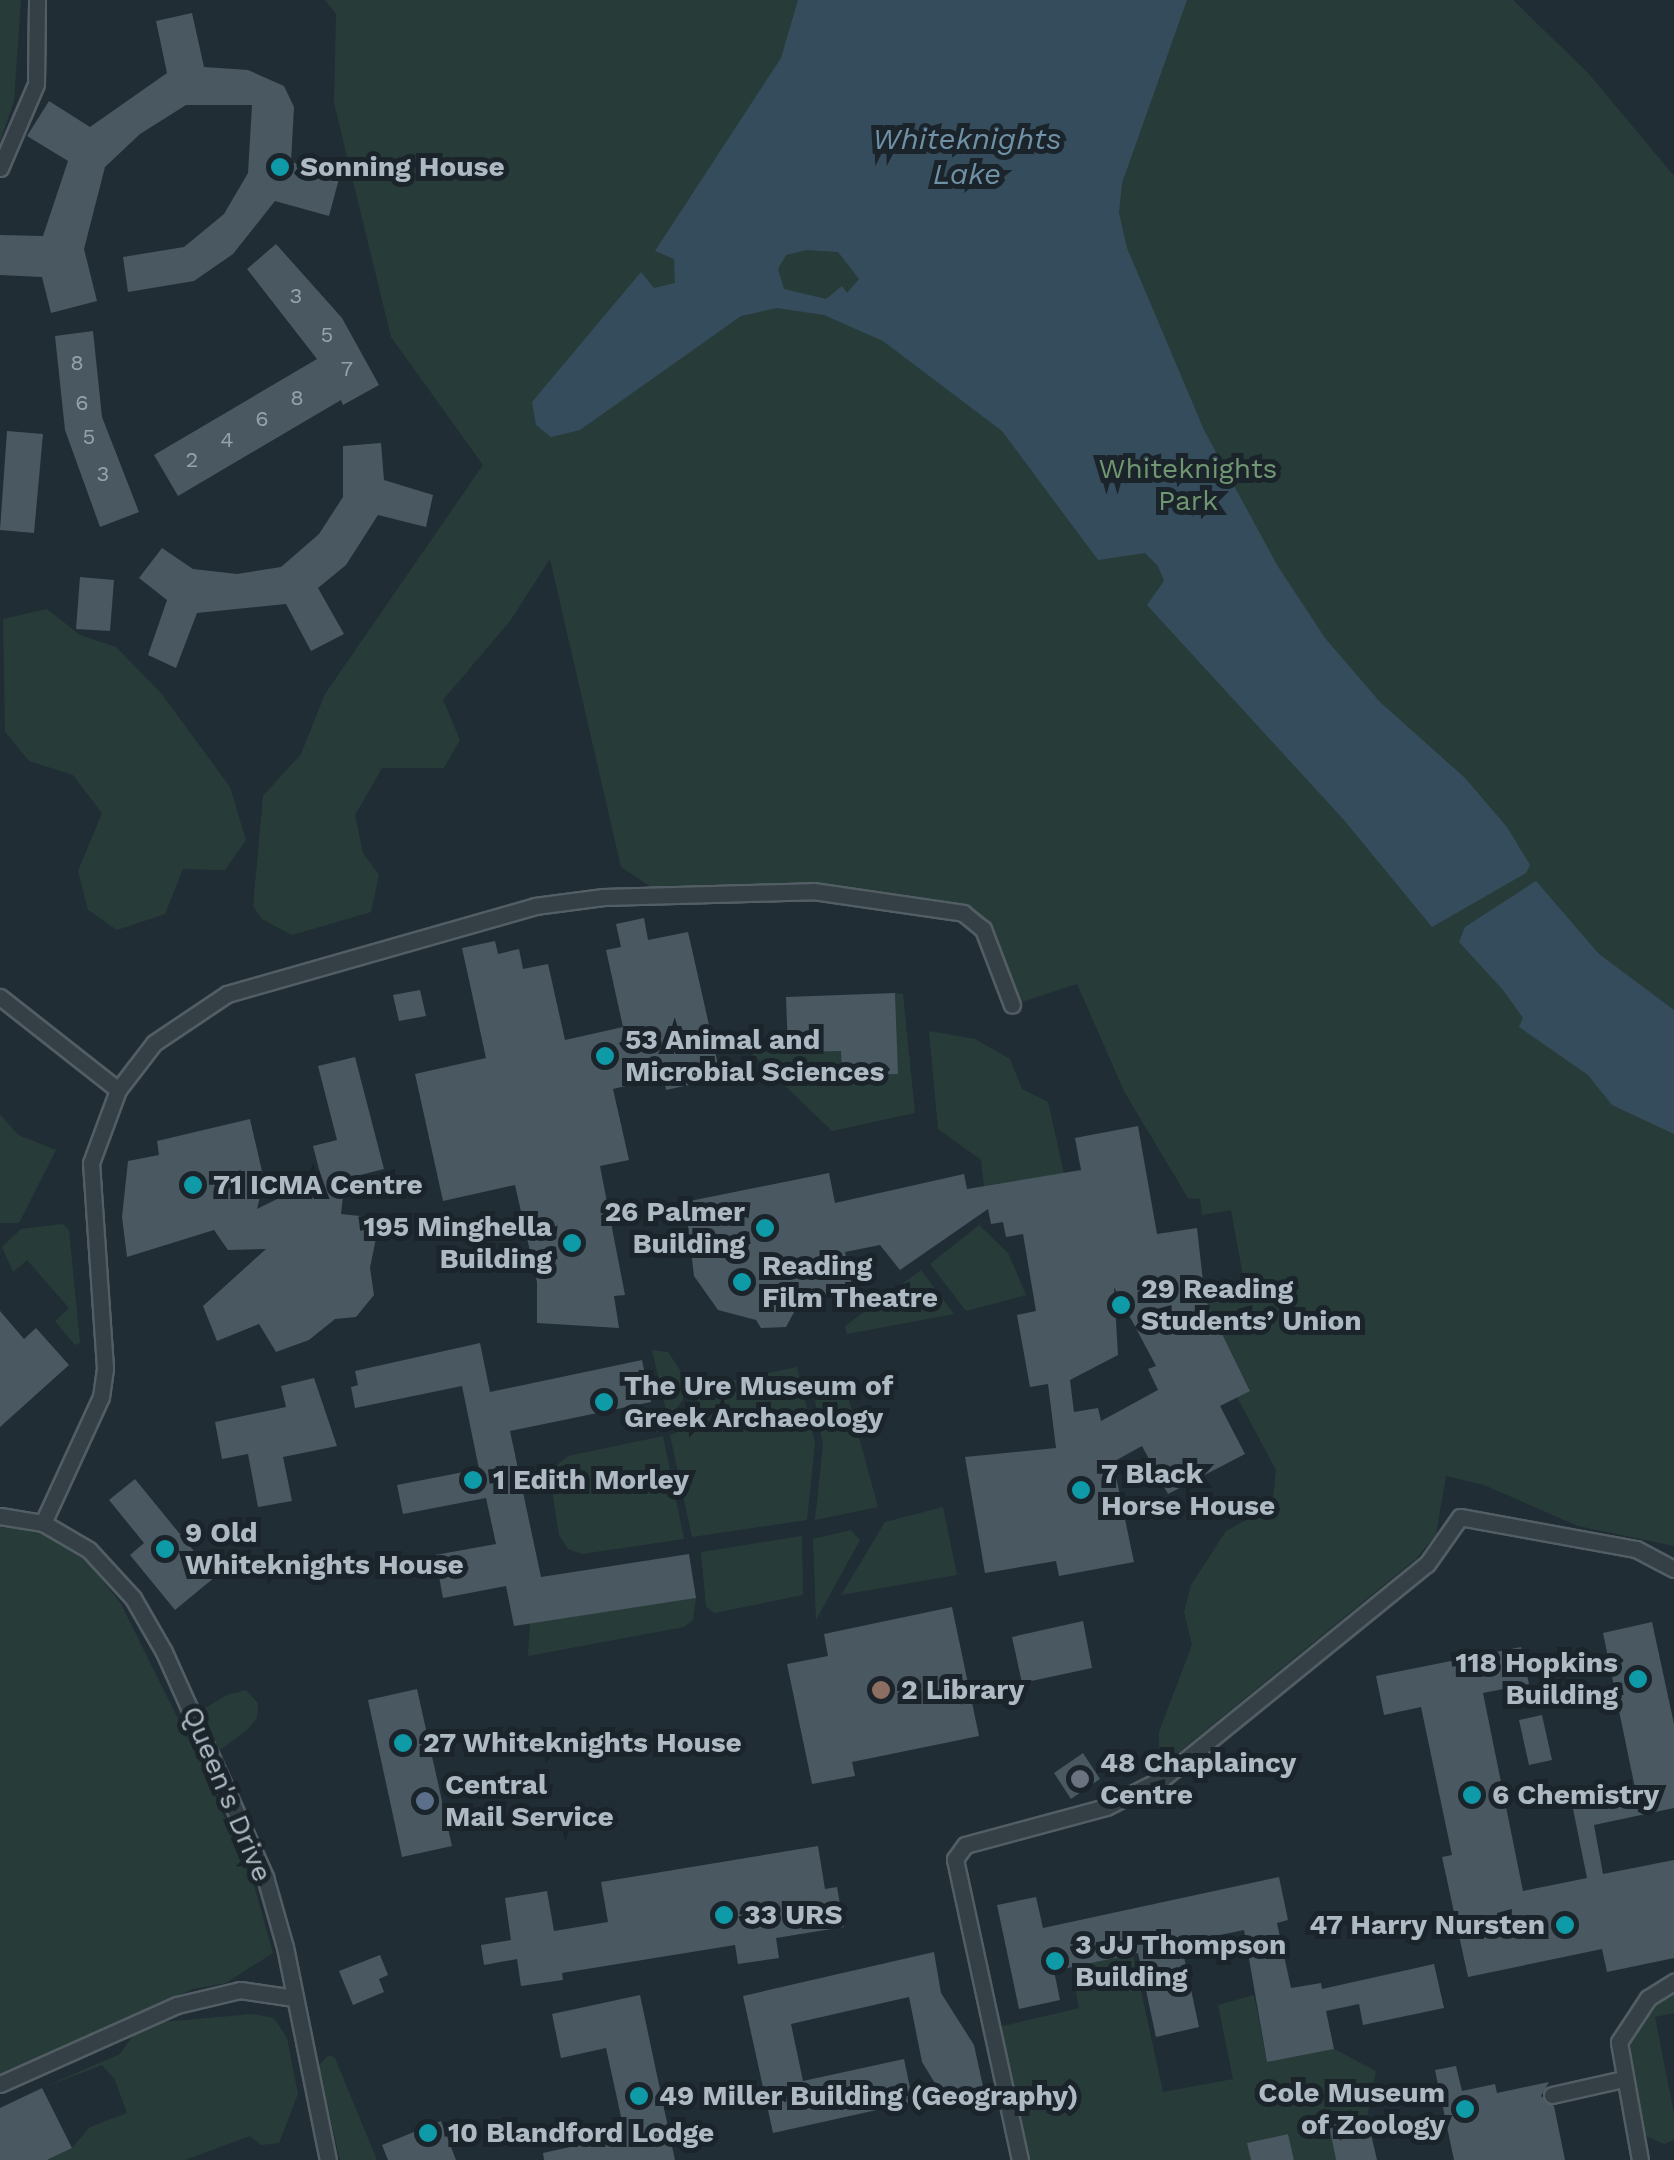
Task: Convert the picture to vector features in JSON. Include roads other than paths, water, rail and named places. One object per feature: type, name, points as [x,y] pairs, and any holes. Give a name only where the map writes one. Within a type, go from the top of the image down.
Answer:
[{"type":"street","points":[[0,168],[36,84],[37,0]]},
{"type":"street","points":[[43,1522],[100,1398],[106,1354],[90,1222],[91,1163],[118,1090],[154,1042],[227,994],[484,917],[603,897],[813,892],[963,913],[983,929],[1012,1005]]},
{"type":"street","points":[[0,997],[118,1090]]},
{"type":"street","name":"Queen's Drive","points":[[0,1516],[43,1522],[113,1572],[164,1652],[264,1877],[328,2160]]},
{"type":"street","points":[[1020,2160],[955,1860],[965,1846],[1106,1807],[1162,1779],[1427,1564],[1460,1517],[1636,1549],[1674,1569]]},
{"type":"street","points":[[1640,2160],[1619,2042],[1629,2020],[1648,1998],[1674,1982]]},
{"type":"street","points":[[0,2084],[178,2004],[240,1990],[294,1998]]},
{"type":"street","points":[[1552,2094],[1623,2080]]},
{"type":"water","name":"Whiteknights Lake","points":[[798,0],[1187,0],[1122,183],[1119,213],[1127,248],[1204,430],[1277,565],[1325,638],[1380,702],[1465,778],[1507,827],[1530,865],[1526,873],[1432,927],[1344,820],[1147,605],[1164,581],[1158,566],[1145,553],[1098,560],[1002,431],[883,341],[824,315],[777,308],[741,316],[580,430],[551,437],[536,425],[532,402],[641,272],[654,288],[675,283],[674,259],[655,251],[781,58]],"holes":[[[807,250],[838,252],[859,279],[847,293],[842,286],[826,299],[784,289],[778,269],[786,255]]]},
{"type":"water","points":[[1536,881],[1599,954],[1674,1010],[1674,1134],[1612,1105],[1588,1075],[1519,1027],[1523,1018],[1459,942],[1465,927]]},
{"type":"place","name":"Sonning House","points":[[280,167]]},
{"type":"place","name":"53 Animal and Microbial Sciences","points":[[605,1056]]},
{"type":"place","name":"71 ICMA Centre","points":[[193,1185]]},
{"type":"place","name":"26 Palmer Building","points":[[765,1228]]},
{"type":"place","name":"195 Minghella Building","points":[[572,1243]]},
{"type":"place","name":"Reading Film Theatre","points":[[742,1282]]},
{"type":"place","name":"29 Reading Students’ Union","points":[[1121,1305]]},
{"type":"place","name":"The Ure Museum of Greek Archaeology","points":[[604,1402]]},
{"type":"place","name":"1 Edith Morley","points":[[473,1480]]},
{"type":"place","name":"7 Black Horse House","points":[[1081,1490]]},
{"type":"place","name":"9 Old Whiteknights House","points":[[165,1549]]},
{"type":"place","name":"118 Hopkins Building","points":[[1638,1679]]},
{"type":"place","name":"2 Library","points":[[881,1690]]},
{"type":"place","name":"27 Whiteknights House","points":[[403,1743]]},
{"type":"place","name":"48 Chaplaincy Centre","points":[[1080,1779]]},
{"type":"place","name":"6 Chemistry","points":[[1472,1795]]},
{"type":"place","name":"Central Mail Service","points":[[425,1801]]},
{"type":"place","name":"33 URS","points":[[724,1915]]},
{"type":"place","name":"47 Harry Nursten","points":[[1565,1925]]},
{"type":"place","name":"3 JJ Thompson Building","points":[[1055,1961]]},
{"type":"place","name":"49 Miller Building (Geography)","points":[[639,2096]]},
{"type":"place","name":"Cole Museum of Zoology","points":[[1465,2109]]},
{"type":"place","name":"10 Blandford Lodge","points":[[428,2133]]},
{"type":"park label","name":"Whiteknights Park","points":[[1188,485]]}]
